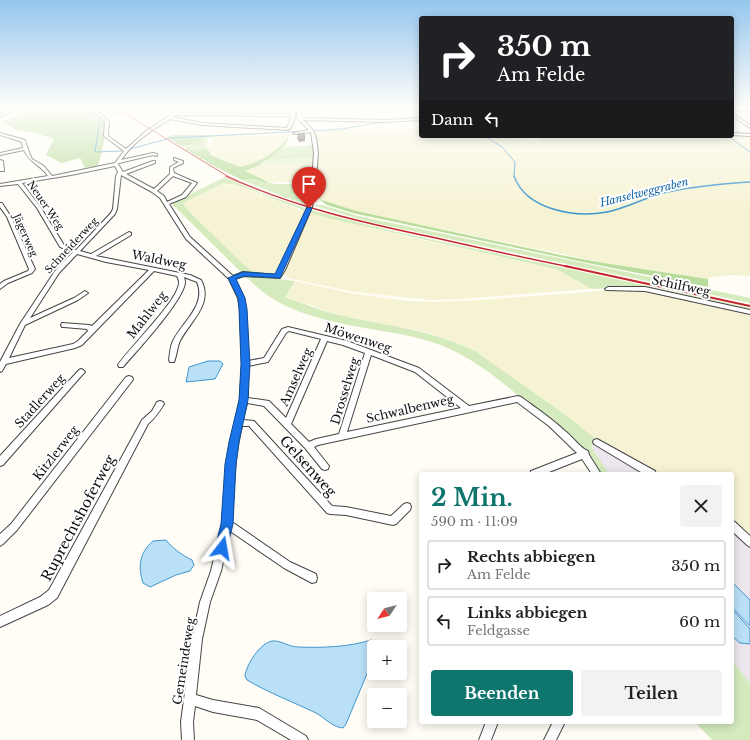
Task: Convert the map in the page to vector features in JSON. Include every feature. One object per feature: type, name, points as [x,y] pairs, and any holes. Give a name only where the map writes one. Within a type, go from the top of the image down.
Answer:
[{"type":"street","points":[[24,142],[25,149],[30,160],[47,170],[51,177]]},
{"type":"street","points":[[113,142],[126,151]]},
{"type":"street","points":[[117,163],[126,151],[137,142]]},
{"type":"street","points":[[232,278],[243,274],[278,277],[310,205],[316,153],[314,142]]},
{"type":"street","points":[[0,154],[25,149]]},
{"type":"street","points":[[0,185],[51,177],[152,154],[156,155]]},
{"type":"street","points":[[172,174],[171,168],[182,162],[175,159]]},
{"type":"street","points":[[1,162],[2,170],[9,171]]},
{"type":"street","points":[[117,163],[121,173],[154,162]]},
{"type":"street","name":"Gemeindeweg","points":[[121,173],[162,197],[188,238],[232,278],[242,298],[246,364],[244,400],[231,464],[227,524],[216,571],[205,602],[197,640],[187,722],[188,740]]},
{"type":"street","name":"Schneiderweg","points":[[0,369],[22,324],[57,272],[113,214],[115,209],[118,176],[121,173]]},
{"type":"street","points":[[154,191],[172,174]]},
{"type":"street","points":[[166,204],[184,196],[195,183],[172,174]]},
{"type":"street","name":"Neuer Weg","points":[[19,182],[39,208],[62,246],[76,252]]},
{"type":"street","name":"Jägerweg","points":[[0,204],[9,217],[32,269],[30,272],[6,282],[0,287]]},
{"type":"street","points":[[92,256],[129,234]]},
{"type":"street","name":"Waldweg","points":[[76,252],[152,270],[194,278],[199,281],[202,287],[201,299],[196,312],[176,342],[172,360]]},
{"type":"street","points":[[4,362],[74,346],[80,343],[91,330],[152,270]]},
{"type":"street","name":"Mahlweg","points":[[120,365],[154,326],[179,292],[182,285],[180,276]]},
{"type":"street","name":"Schilfweg","points":[[608,289],[645,289],[750,312]]},
{"type":"street","points":[[22,324],[85,293]]},
{"type":"street","points":[[64,325],[89,327],[91,330]]},
{"type":"street","name":"Möwenweg","points":[[246,364],[266,360],[284,331],[288,329],[345,343],[417,370],[468,408]]},
{"type":"street","name":"Amselweg","points":[[286,424],[325,338]]},
{"type":"street","name":"Drosselweg","points":[[342,436],[369,352]]},
{"type":"street","name":"Stadlerweg","points":[[0,462],[81,372]]},
{"type":"street","name":"Kitzlerweg","points":[[0,541],[14,527],[129,379]]},
{"type":"street","name":"Schwalbenweg","points":[[308,446],[316,442],[342,436],[468,408],[518,399],[556,428],[585,454]]},
{"type":"street","points":[[244,400],[266,403],[308,446],[325,466]]},
{"type":"street","name":"Ruprechtshoferweg","points":[[0,622],[44,601],[53,594],[145,422],[160,404]]},
{"type":"street","name":"Gelsenweg","points":[[239,423],[251,423],[330,510],[346,511],[393,521],[407,508]]},
{"type":"street","points":[[597,442],[649,472]]},
{"type":"street","points":[[539,472],[585,454],[596,472]]},
{"type":"street","points":[[227,524],[287,565],[312,578]]},
{"type":"street","points":[[734,527],[750,542]]},
{"type":"street","points":[[190,699],[213,706],[259,714],[302,740]]},
{"type":"street","points":[[485,740],[491,724]]},
{"type":"street","points":[[550,740],[558,724]]},
{"type":"shaded area","points":[[212,142],[284,142],[278,149],[260,160],[240,167],[209,153],[208,150]]},
{"type":"shaded area","points":[[315,142],[750,142],[750,276],[729,275],[712,277],[708,279],[610,264],[356,211],[319,199],[314,193],[318,161]]},
{"type":"shaded area","points":[[314,164],[312,176],[307,176],[305,182],[268,182],[244,171],[260,165]]},
{"type":"shaded area","points":[[224,182],[229,185],[234,184],[303,211],[302,220],[278,273],[267,275],[251,270],[244,265],[183,204],[187,200]]},
{"type":"shaded area","points":[[309,212],[400,235],[556,269],[592,289],[431,300],[356,292],[287,278],[283,274],[284,271]]},
{"type":"shaded area","points":[[295,281],[355,294],[408,301],[435,302],[629,289],[750,313],[750,538],[734,524],[734,472],[654,472],[597,440],[563,413],[475,351],[430,333],[344,316],[285,297]]},
{"type":"shaded area","points":[[597,445],[646,472],[608,472],[591,446]]},
{"type":"shaded area","points":[[734,531],[750,546],[750,683],[734,663]]},
{"type":"green space","points":[[53,142],[104,142],[98,166],[85,168],[80,158],[62,163],[46,155]]},
{"type":"green space","points":[[174,142],[201,142],[195,144],[181,146]]},
{"type":"green space","points":[[198,142],[207,142],[206,146],[210,147],[208,150],[195,152],[181,146],[195,144]]},
{"type":"green space","points":[[284,142],[287,142],[276,153],[260,165],[245,171],[268,182],[265,183],[251,179],[242,180],[185,149],[187,148],[195,152],[201,149],[208,150],[211,155],[240,167],[262,159]]},
{"type":"green space","points":[[313,145],[314,158],[265,160],[283,147]]},
{"type":"green space","points":[[314,158],[314,164],[260,165],[265,160]]},
{"type":"green space","points":[[225,177],[261,193],[308,209],[302,220],[303,211],[301,209],[235,184],[224,183],[183,203],[190,212],[244,265],[251,270],[267,275],[242,273],[173,205],[174,202]]},
{"type":"green space","points":[[247,178],[265,183],[294,184],[311,187],[309,205],[284,197],[242,180]]},
{"type":"green space","points":[[319,199],[356,211],[565,256],[708,279],[708,287],[353,213],[327,205]]},
{"type":"green space","points":[[312,205],[322,205],[358,216],[750,298],[750,303],[370,222]]},
{"type":"green space","points":[[310,210],[392,231],[750,308],[750,311],[638,287],[592,289],[556,269],[328,218],[309,212]]},
{"type":"green space","points":[[244,275],[295,281],[285,297],[314,308],[337,314],[426,333],[475,351],[563,413],[597,440],[597,445],[591,446],[608,472],[597,472],[530,406],[511,390],[493,375],[452,350],[417,338],[322,319],[292,309],[267,295]]},
{"type":"green space","points":[[734,663],[750,683],[750,740],[712,740],[697,724],[734,724]]},
{"type":"water","points":[[208,361],[220,361],[223,364],[215,379],[186,382],[189,367]]},
{"type":"water","points":[[166,540],[178,552],[192,560],[194,565],[190,571],[176,575],[150,587],[143,583],[141,577],[140,566],[142,555],[153,541]]},
{"type":"water","points":[[734,584],[750,600],[750,626],[734,609]]},
{"type":"water","points":[[734,611],[750,629],[750,644],[740,643],[734,638]]},
{"type":"water","points":[[272,641],[295,647],[345,646],[367,641],[367,674],[343,728],[335,726],[316,713],[255,685],[247,680],[245,676],[254,655],[263,646]]},
{"type":"waterway","points":[[97,142],[95,152],[122,151]]},
{"type":"waterway","points":[[130,149],[158,142]]},
{"type":"waterway","name":"Hanselweggraben","points":[[494,142],[502,147],[515,162],[514,176]]},
{"type":"waterway","points":[[736,142],[750,152]]},
{"type":"waterway","name":"Hanselweggraben","points":[[514,176],[520,188],[529,197],[540,204],[553,209],[581,214],[607,212],[653,196],[678,190],[750,182]]},
{"type":"railway","points":[[171,142],[229,177]]},
{"type":"railway","points":[[226,176],[277,197],[329,213],[570,267]]},
{"type":"railway","points":[[565,266],[750,306]]},
{"type":"route","points":[[222,548],[227,524],[234,442],[244,400],[246,364],[242,298],[236,283],[232,278],[243,274],[278,277],[309,208]]}]
